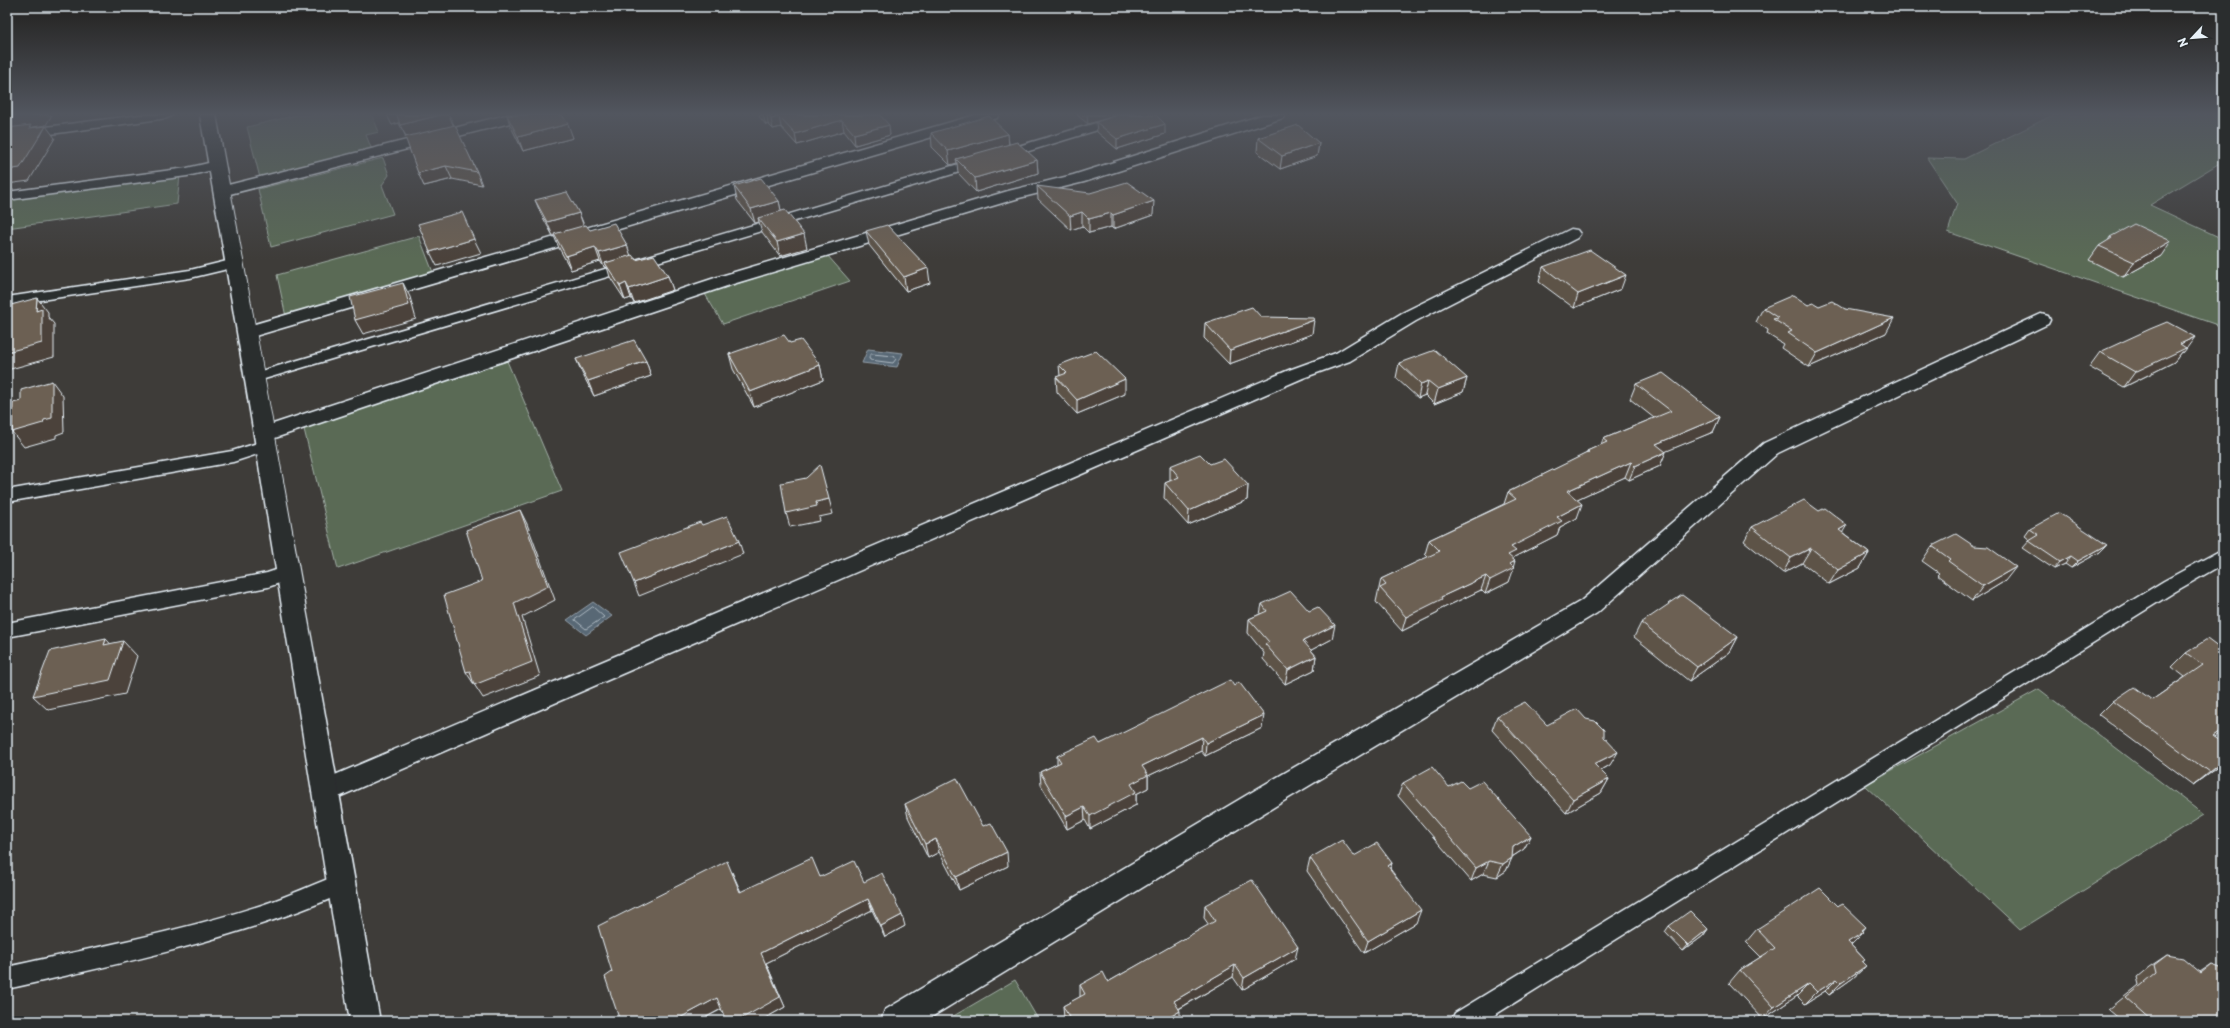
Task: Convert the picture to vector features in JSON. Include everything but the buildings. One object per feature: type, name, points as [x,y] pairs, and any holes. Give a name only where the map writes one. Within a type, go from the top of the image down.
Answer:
[{"type":"street","points":[[222,191],[334,163]]},
{"type":"street","points":[[248,332],[828,163]]},
{"type":"street","points":[[266,440],[727,280],[1014,194],[1078,179],[1128,163]]},
{"type":"street","points":[[217,165],[256,377],[365,1021]]},
{"type":"street","points":[[325,791],[1296,374],[1342,357],[1409,317],[1571,234]]},
{"type":"street","points":[[896,1021],[1272,794],[1482,672],[1589,607],[1771,448],[2041,320]]},
{"type":"lane","points":[[256,377],[975,163]]},
{"type":"lane","points":[[7,196],[187,172],[217,165]]},
{"type":"lane","points":[[7,301],[190,274],[236,263]]},
{"type":"lane","points":[[7,496],[233,456],[266,440]]},
{"type":"lane","points":[[1463,1021],[2170,586],[2223,556]]},
{"type":"lane","points":[[7,630],[268,580],[288,573]]},
{"type":"lane","points":[[7,978],[172,940],[292,904],[341,884]]},
{"type":"green space","points":[[256,163],[320,163],[260,178]]},
{"type":"green space","points":[[363,163],[385,163],[389,175],[382,185],[393,214],[271,247],[258,189]]},
{"type":"green space","points":[[1930,163],[2220,163],[2150,205],[2223,239],[2223,327],[1948,232],[1957,203]]},
{"type":"green space","points":[[180,175],[177,204],[7,228],[7,199]]},
{"type":"green space","points":[[419,236],[434,275],[286,317],[277,275]]},
{"type":"green space","points":[[827,255],[850,281],[723,324],[705,294]]},
{"type":"green space","points":[[507,361],[562,491],[338,569],[303,425]]},
{"type":"green space","points":[[2039,689],[2204,815],[2020,930],[1865,785]]},
{"type":"green space","points":[[1015,980],[1039,1021],[945,1021]]},
{"type":"water","points":[[868,349],[903,353],[897,367],[862,363]]},
{"type":"water","points":[[593,602],[612,616],[586,635],[567,620]]}]
